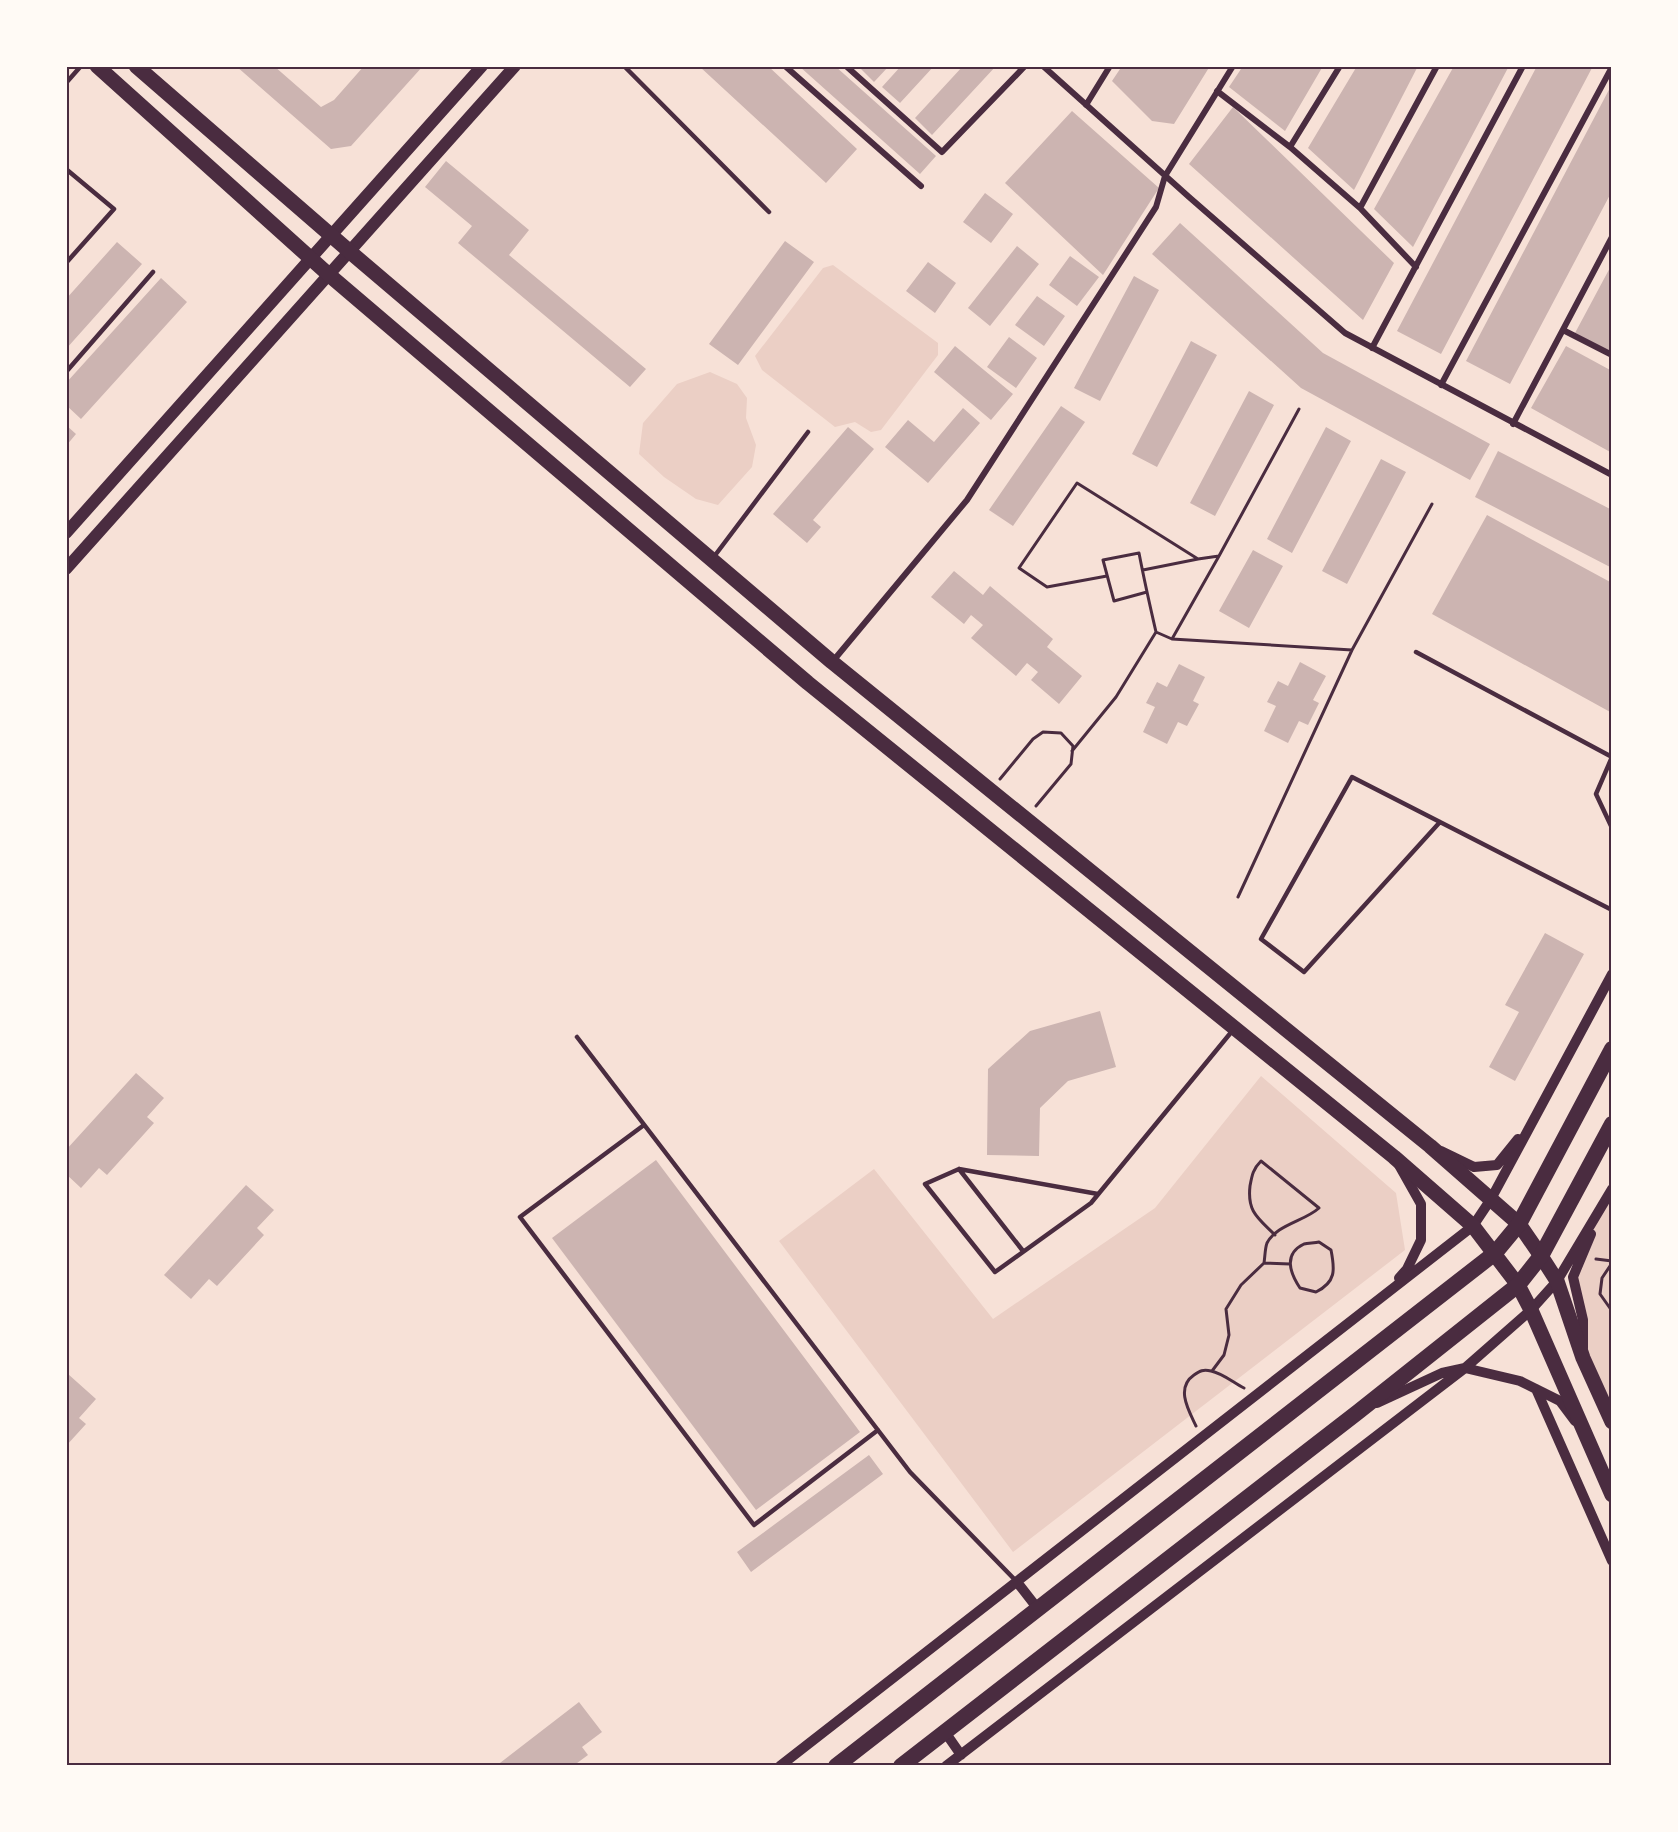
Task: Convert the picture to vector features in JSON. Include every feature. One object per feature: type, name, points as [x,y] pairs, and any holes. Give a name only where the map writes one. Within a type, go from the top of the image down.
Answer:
[{"type":"highway","points":[[836,1766],[1495,1253],[1519,1224],[1612,1049]]},
{"type":"highway","points":[[901,1766],[1518,1285],[1541,1256],[1612,1124]]},
{"type":"main road","points":[[97,66],[328,274],[808,683],[1394,1157],[1473,1226],[1518,1285],[1531,1310],[1612,1495]]},
{"type":"main road","points":[[136,66],[832,662],[1430,1146],[1519,1224],[1557,1281],[1583,1358],[1612,1422]]},
{"type":"main road","points":[[66,533],[482,66]]},
{"type":"main road","points":[[66,569],[515,66]]},
{"type":"street","points":[[785,66],[921,186]]},
{"type":"street","points":[[846,66],[942,152],[1025,66]]},
{"type":"street","points":[[1043,66],[1345,333],[1612,475]]},
{"type":"street","points":[[1086,105],[1110,66]]},
{"type":"street","points":[[832,662],[967,500],[1156,207],[1165,176],[1233,66]]},
{"type":"street","points":[[1290,147],[1340,66]]},
{"type":"street","points":[[1360,208],[1437,66]]},
{"type":"street","points":[[1372,348],[1523,66]]},
{"type":"street","points":[[1441,385],[1612,67]]},
{"type":"street","points":[[1217,91],[1290,147],[1360,208],[1416,267]]},
{"type":"street","points":[[1513,423],[1612,237]]},
{"type":"street","points":[[1563,330],[1612,355]]},
{"type":"street","points":[[784,1765],[1473,1226],[1491,1199],[1612,974]]},
{"type":"street","points":[[1430,1146],[1474,1167],[1497,1165],[1533,1120]]},
{"type":"street","points":[[1385,1295],[1407,1269],[1421,1240],[1421,1204],[1394,1157]]},
{"type":"street","points":[[1583,1358],[1583,1320],[1573,1277],[1612,1188]]},
{"type":"street","points":[[946,1766],[1465,1368],[1531,1310],[1557,1281],[1606,1200]]},
{"type":"street","points":[[1358,1412],[1442,1373],[1465,1368],[1520,1381],[1560,1401],[1585,1434]]},
{"type":"street","points":[[1536,1389],[1612,1562]]},
{"type":"street","points":[[1017,1581],[1038,1609]]},
{"type":"street","points":[[945,1732],[961,1755]]},
{"type":"lane","points":[[66,83],[81,66]]},
{"type":"lane","points":[[624,66],[769,212]]},
{"type":"lane","points":[[66,169],[114,209],[66,263]]},
{"type":"lane","points":[[66,372],[153,272]]},
{"type":"lane","points":[[712,560],[808,432]]},
{"type":"lane","points":[[1416,652],[1612,757],[1596,795],[1612,828]]},
{"type":"lane","points":[[1440,822],[1304,972],[1261,939],[1352,777],[1440,822],[1612,910]]},
{"type":"lane","points":[[1098,1194],[959,1169],[925,1184],[995,1272],[1091,1203],[1235,1028]]},
{"type":"lane","points":[[577,1037],[910,1472],[1017,1581]]},
{"type":"lane","points":[[644,1125],[520,1217],[754,1525],[878,1430]]},
{"type":"lane","points":[[959,1169],[1023,1251]]},
{"type":"path","points":[[1172,639],[1299,409]]},
{"type":"path","points":[[1107,576],[1047,587],[1019,567],[1077,483],[1198,559]]},
{"type":"path","points":[[1238,897],[1352,650],[1432,504]]},
{"type":"path","points":[[1072,751],[1116,697],[1156,632],[1139,553],[1103,560],[1114,601],[1147,592]]},
{"type":"path","points":[[1143,570],[1219,556]]},
{"type":"path","points":[[1156,632],[1172,639],[1352,650]]},
{"type":"path","points":[[991,791],[1032,739],[1043,732],[1061,733],[1073,746],[1071,765],[1025,819]]},
{"type":"path","points":[[1212,1371],[1224,1355],[1229,1335],[1227,1309],[1241,1285],[1264,1263],[1268,1242],[1275,1235],[1282,1228],[1311,1215],[1319,1208],[1261,1161],[1253,1170],[1249,1200],[1256,1217],[1275,1235]]},
{"type":"path","points":[[1319,1242],[1331,1250],[1334,1267],[1326,1287],[1316,1292],[1300,1287],[1292,1275],[1290,1264],[1293,1253],[1304,1244],[1319,1242]]},
{"type":"path","points":[[1264,1263],[1290,1264]]},
{"type":"path","points":[[1612,1263],[1602,1278],[1600,1294],[1612,1311]]},
{"type":"path","points":[[1202,1437],[1186,1406],[1184,1393],[1189,1378],[1201,1370],[1212,1371],[1256,1395]]},
{"type":"shaded area","points":[[833,265],[938,343],[938,355],[881,430],[871,432],[855,422],[835,427],[762,370],[755,356],[823,268]]},
{"type":"shaded area","points":[[710,372],[737,384],[747,398],[746,418],[756,445],[752,467],[718,505],[696,499],[664,477],[639,454],[643,423],[677,384]]},
{"type":"shaded area","points":[[1261,1076],[1396,1193],[1405,1250],[1013,1552],[779,1241],[874,1169],[993,1319],[1155,1208]]},
{"type":"shaded area","points":[[1612,1189],[1612,1422],[1583,1358],[1574,1288],[1581,1258]]},
{"type":"building","points":[[236,66],[274,66],[321,107],[334,100],[364,66],[423,66],[351,146],[331,149]]},
{"type":"building","points":[[699,66],[768,66],[857,149],[826,183]]},
{"type":"building","points":[[799,66],[835,66],[936,156],[920,174]]},
{"type":"building","points":[[858,66],[889,66],[874,82]]},
{"type":"building","points":[[901,66],[934,66],[900,103],[882,87]]},
{"type":"building","points":[[963,66],[996,66],[932,135],[915,118]]},
{"type":"building","points":[[1122,66],[1210,66],[1174,124],[1152,121],[1112,81]]},
{"type":"building","points":[[1243,66],[1323,66],[1285,131],[1229,87]]},
{"type":"building","points":[[1357,66],[1418,66],[1354,190],[1308,148]]},
{"type":"building","points":[[1454,66],[1509,66],[1413,247],[1374,209]]},
{"type":"building","points":[[1537,66],[1593,66],[1441,354],[1397,331]]},
{"type":"building","points":[[1612,84],[1612,191],[1510,384],[1466,361]]},
{"type":"building","points":[[1233,107],[1394,263],[1363,320],[1189,164]]},
{"type":"building","points":[[1072,111],[1159,188],[1103,275],[1005,183]]},
{"type":"building","points":[[446,161],[529,230],[509,255],[646,369],[630,387],[458,243],[472,226],[425,187]]},
{"type":"building","points":[[985,193],[1013,214],[991,243],[963,222]]},
{"type":"building","points":[[1180,223],[1323,353],[1490,444],[1470,480],[1301,388],[1152,254]]},
{"type":"building","points":[[785,241],[814,262],[738,365],[709,344]]},
{"type":"building","points":[[117,242],[142,264],[66,349],[66,299]]},
{"type":"building","points":[[1017,246],[1039,264],[990,326],[968,308]]},
{"type":"building","points":[[1070,256],[1099,277],[1077,306],[1049,285]]},
{"type":"building","points":[[928,262],[956,283],[935,313],[906,291]]},
{"type":"building","points":[[1612,264],[1612,353],[1575,333]]},
{"type":"building","points":[[1134,276],[1159,290],[1100,401],[1074,388]]},
{"type":"building","points":[[161,278],[187,302],[81,419],[66,405],[66,383]]},
{"type":"building","points":[[1037,296],[1065,316],[1044,346],[1015,325]]},
{"type":"building","points":[[1009,337],[1037,358],[1016,388],[987,367]]},
{"type":"building","points":[[1191,341],[1217,355],[1157,467],[1132,454]]},
{"type":"building","points":[[955,346],[1013,394],[991,420],[934,372]]},
{"type":"building","points":[[1566,346],[1612,371],[1612,453],[1531,408]]},
{"type":"building","points":[[1249,391],[1274,405],[1215,516],[1190,503]]},
{"type":"building","points":[[1061,406],[1085,422],[1013,526],[989,510]]},
{"type":"building","points":[[963,408],[980,423],[928,483],[885,447],[908,420],[934,442]]},
{"type":"building","points":[[66,425],[76,434],[66,446]]},
{"type":"building","points":[[848,427],[874,449],[813,520],[821,527],[807,543],[773,514]]},
{"type":"building","points":[[1326,427],[1351,441],[1292,553],[1267,539]]},
{"type":"building","points":[[1498,451],[1612,510],[1612,568],[1475,497]]},
{"type":"building","points":[[1381,459],[1406,472],[1347,584],[1322,571]]},
{"type":"building","points":[[1487,515],[1612,583],[1612,713],[1432,614]]},
{"type":"building","points":[[1253,550],[1283,566],[1249,628],[1219,611]]},
{"type":"building","points":[[954,571],[983,595],[990,586],[1053,639],[1047,647],[1082,676],[1059,704],[1031,680],[1038,672],[1027,663],[1016,676],[971,638],[983,625],[971,615],[964,624],[931,597]]},
{"type":"building","points":[[1300,662],[1326,676],[1313,700],[1319,703],[1308,725],[1299,721],[1288,743],[1264,731],[1276,706],[1267,702],[1278,681],[1288,686]]},
{"type":"building","points":[[1179,664],[1205,677],[1193,701],[1199,704],[1187,726],[1178,722],[1167,744],[1143,732],[1155,707],[1146,703],[1157,682],[1167,687]]},
{"type":"building","points":[[1545,933],[1584,954],[1515,1081],[1489,1067],[1519,1012],[1505,1005]]},
{"type":"building","points":[[1100,1011],[1116,1067],[1068,1081],[1040,1108],[1039,1156],[987,1155],[988,1069],[1030,1031]]},
{"type":"building","points":[[136,1073],[164,1098],[147,1117],[154,1123],[107,1175],[99,1168],[81,1188],[66,1174],[66,1150]]},
{"type":"building","points":[[656,1160],[860,1432],[756,1510],[552,1238]]},
{"type":"building","points":[[246,1185],[274,1210],[257,1228],[264,1235],[217,1286],[209,1279],[191,1299],[164,1275]]},
{"type":"building","points":[[68,1374],[96,1399],[79,1418],[86,1424],[66,1446],[66,1377]]},
{"type":"building","points":[[869,1455],[883,1474],[751,1572],[737,1552]]},
{"type":"building","points":[[579,1702],[602,1732],[582,1747],[588,1755],[573,1766],[496,1766]]}]
